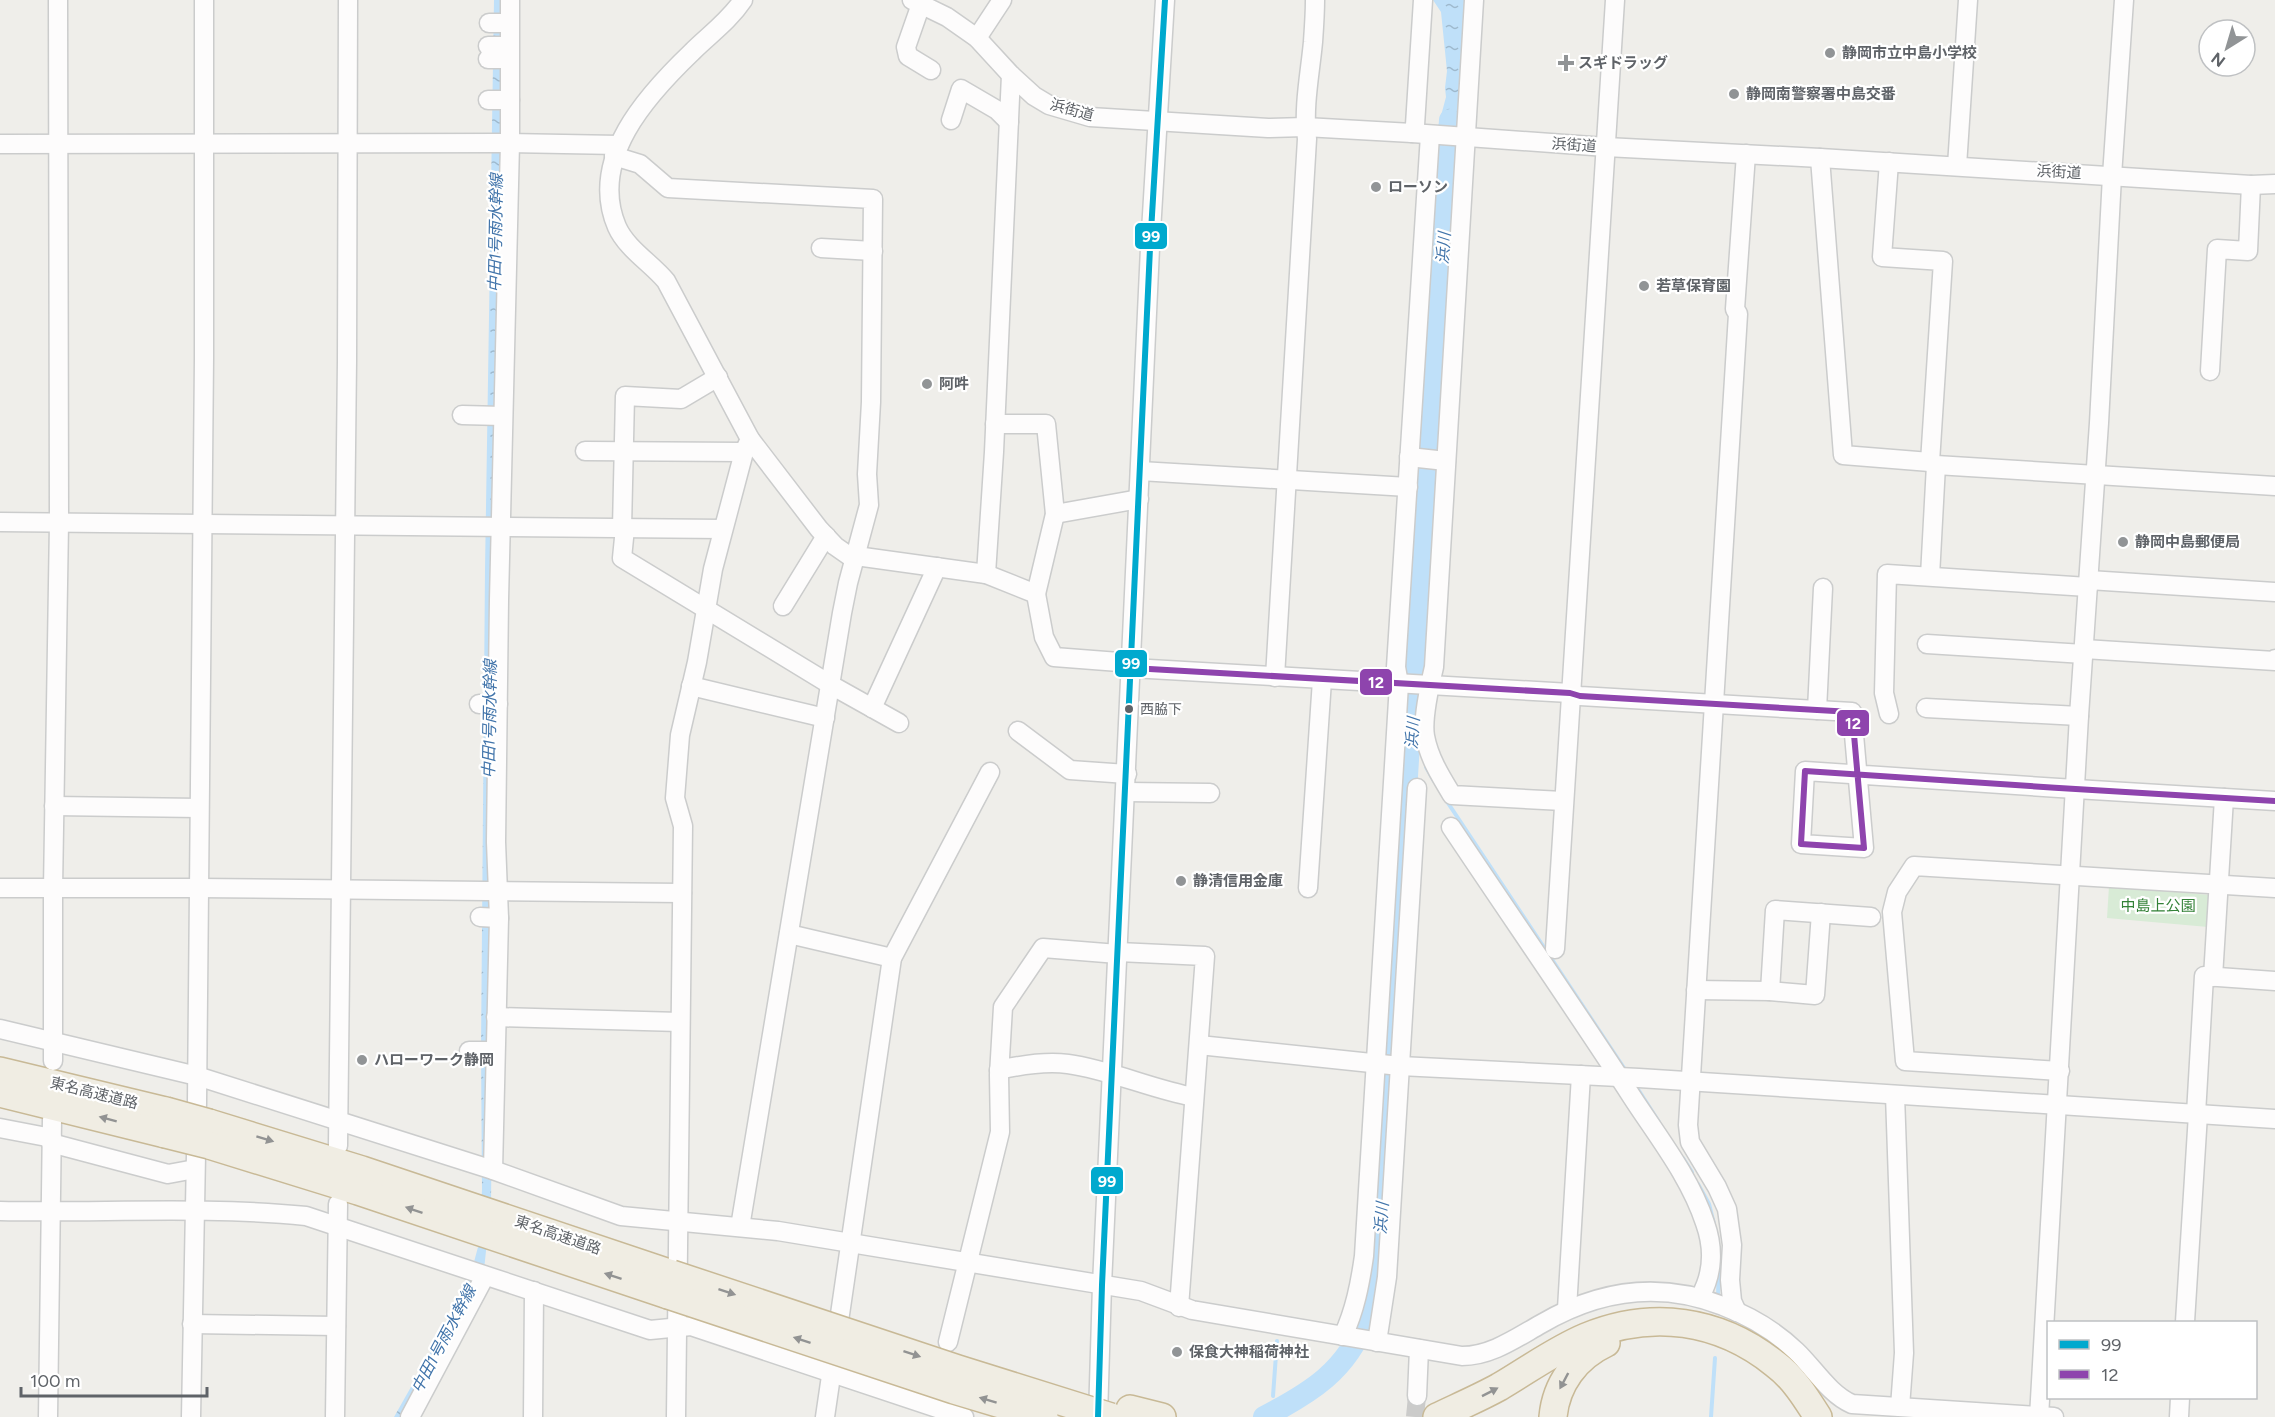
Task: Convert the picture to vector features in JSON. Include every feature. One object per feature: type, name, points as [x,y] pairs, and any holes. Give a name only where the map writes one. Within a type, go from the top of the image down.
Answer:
[{"type":"highway","name":"東名高速道路","points":[[0,1071],[165,1123],[318,1156],[469,1217],[670,1284],[958,1369],[1120,1413],[1162,1417]]},
{"type":"highway","name":"東名高速道路","points":[[0,1093],[165,1123]]},
{"type":"highway","name":"東名高速道路","points":[[670,1284],[954,1390],[1044,1417]]},
{"type":"highway","points":[[1437,1417],[1497,1389],[1556,1353],[1586,1338],[1617,1327],[1647,1321],[1701,1326],[1727,1334],[1750,1346],[1777,1364],[1818,1417]]},
{"type":"highway","points":[[1553,1417],[1560,1389],[1568,1373],[1581,1359],[1614,1340],[1653,1332],[1690,1335],[1734,1350],[1775,1377],[1805,1417]]},
{"type":"street","points":[[53,1061],[58,523],[57,0]]},
{"type":"street","points":[[191,1417],[197,1076],[204,0]]},
{"type":"street","points":[[338,1146],[348,0]]},
{"type":"street","points":[[488,1169],[483,1051],[490,1010],[491,600],[502,528],[502,416],[494,377],[504,351],[496,311],[502,143],[510,100],[510,0]]},
{"type":"street","points":[[977,38],[1002,0]]},
{"type":"street","points":[[1098,1417],[1102,1285],[1140,471],[1165,0]]},
{"type":"street","points":[[1275,677],[1307,140],[1305,127],[1316,0]]},
{"type":"street","points":[[1343,1336],[1357,1299],[1364,1256],[1401,684],[1396,667],[1408,487],[1426,134],[1415,125],[1423,0]]},
{"type":"street","points":[[1474,0],[1434,667],[1427,686],[1424,734],[1438,772],[1452,795],[1563,801]]},
{"type":"street","points":[[1555,950],[1615,0]]},
{"type":"street","points":[[1957,166],[1968,0]]},
{"type":"street","points":[[2048,1321],[2079,716],[2124,0]]},
{"type":"street","points":[[738,2],[730,17],[666,78],[639,110],[617,150],[610,184],[611,206],[617,227],[628,244],[666,281],[718,377],[747,446],[835,546],[855,558],[986,574],[1036,594]]},
{"type":"street","points":[[917,2],[906,47],[908,56],[931,70]]},
{"type":"street","name":"浜街道","points":[[917,2],[947,17],[977,38],[1034,96],[1049,105],[1090,117],[1268,128],[1305,127],[1426,134],[1606,147],[2251,185],[2275,184]]},
{"type":"street","points":[[489,23],[509,23]]},
{"type":"street","points":[[488,52],[509,52]]},
{"type":"street","points":[[986,574],[1011,75]]},
{"type":"street","points":[[951,120],[961,89],[997,110],[1009,122]]},
{"type":"street","points":[[488,100],[510,100]]},
{"type":"street","points":[[0,144],[502,143],[617,150],[640,164],[668,189],[873,199],[867,474],[869,505],[848,583],[740,1227]]},
{"type":"street","points":[[1732,1310],[1730,1280],[1732,1245],[1729,1219],[1717,1187],[1689,1142],[1688,1125],[1738,314],[1734,309],[1746,154]]},
{"type":"street","points":[[1820,158],[1843,455],[2275,486]]},
{"type":"street","points":[[1889,162],[1882,257],[1943,261],[1930,576]]},
{"type":"street","points":[[2210,371],[2217,249],[2248,250],[2251,185]]},
{"type":"street","points":[[821,248],[873,251]]},
{"type":"street","points":[[486,351],[504,351]]},
{"type":"street","points":[[718,377],[681,399],[625,396],[622,558],[831,685],[899,723]]},
{"type":"street","points":[[462,415],[502,416]]},
{"type":"street","points":[[995,424],[1046,424],[1055,514],[1036,594],[1044,637],[1054,657],[1275,677],[1570,693],[1580,696],[1852,712],[1856,775],[1864,848],[1801,844],[1805,771],[1856,775],[2075,789],[2275,801]]},
{"type":"street","points":[[585,451],[747,446]]},
{"type":"street","points":[[676,1417],[683,826],[675,798],[676,765],[705,609],[723,529],[747,446]]},
{"type":"street","points":[[1409,457],[1446,461]]},
{"type":"street","points":[[1140,471],[1408,487]]},
{"type":"street","points":[[1055,514],[1139,500]]},
{"type":"street","points":[[0,522],[723,529]]},
{"type":"street","points":[[783,606],[826,536]]},
{"type":"street","points":[[872,708],[937,567]]},
{"type":"street","points":[[1889,714],[1884,693],[1887,574],[2275,592]]},
{"type":"street","points":[[1817,710],[1823,588]]},
{"type":"street","points":[[1927,644],[2275,661],[2275,659]]},
{"type":"street","points":[[1308,888],[1322,680]]},
{"type":"street","points":[[691,686],[825,718]]},
{"type":"street","points":[[1926,708],[2079,716]]},
{"type":"street","points":[[1018,732],[1070,770],[1126,783],[1210,793]]},
{"type":"street","points":[[825,1417],[892,957],[990,772]]},
{"type":"street","points":[[1377,1342],[1387,1276],[1417,788]]},
{"type":"street","points":[[2213,977],[2224,798]]},
{"type":"street","points":[[54,806],[199,808]]},
{"type":"street","points":[[1451,827],[1694,1193],[1706,1224],[1711,1247],[1711,1269],[1702,1298]]},
{"type":"street","points":[[2060,1071],[1905,1061],[1892,912],[1896,892],[1914,866],[2275,888]]},
{"type":"street","points":[[0,888],[682,893]]},
{"type":"street","points":[[1770,991],[1775,910],[1871,917]]},
{"type":"street","points":[[1696,990],[1770,991],[1815,995],[1821,913]]},
{"type":"street","points":[[789,934],[892,957]]},
{"type":"street","points":[[948,1342],[1000,1132],[999,1070],[1003,1007],[1043,948],[1205,956],[1179,1307]]},
{"type":"street","points":[[2185,1321],[2204,976],[2275,981]]},
{"type":"street","points":[[490,1010],[680,1022]]},
{"type":"street","points":[[0,1029],[197,1076],[488,1169],[621,1216],[778,1231],[967,1262],[1150,1294],[1179,1307],[1462,1356],[1475,1356],[1512,1341],[1567,1309],[1600,1298],[1656,1290],[1702,1298],[1758,1322],[1796,1351],[1836,1394],[1852,1404],[2044,1417],[2047,1350]]},
{"type":"street","points":[[1199,1045],[1400,1066],[1691,1081],[2275,1119]]},
{"type":"street","points":[[999,1070],[1020,1065],[1065,1064],[1112,1073],[1166,1091],[1194,1097]]},
{"type":"street","points":[[1567,1309],[1581,1075]]},
{"type":"street","points":[[1895,1095],[1904,1353],[1900,1407]]},
{"type":"street","points":[[48,1417],[52,1119]]},
{"type":"street","points":[[0,1128],[168,1174],[195,1169]]},
{"type":"street","points":[[335,1417],[338,1204]]},
{"type":"street","points":[[0,1211],[195,1210],[306,1216],[650,1330],[691,1326],[964,1417]]},
{"type":"street","points":[[1706,1224],[1729,1219]]},
{"type":"street","points":[[1711,1247],[1732,1245]]},
{"type":"street","points":[[410,1417],[480,1275]]},
{"type":"street","points":[[533,1417],[534,1291]]},
{"type":"street","points":[[192,1324],[336,1326]]},
{"type":"street","points":[[1417,1396],[1419,1349]]},
{"type":"street","points":[[1836,1394],[1844,1417]]},
{"type":"street","points":[[2179,1417],[2180,1399]]},
{"type":"green space","name":"中島上公園","points":[[2109,886],[2210,895],[2208,927],[2107,918]]},
{"type":"water","name":"中田1号雨水幹線","points":[[494,0],[504,0],[491,1203],[484,1270],[406,1417],[394,1417],[459,1302],[470,1277],[478,1247],[482,1190],[485,570]]},
{"type":"water","points":[[1433,0],[1465,0],[1456,152],[1437,150],[1438,127],[1446,97],[1447,71],[1441,12]]},
{"type":"waterway","name":"浜川","points":[[1264,1417],[1311,1389],[1338,1367],[1349,1353],[1368,1314],[1377,1273],[1420,561],[1450,120]]},
{"type":"waterway","points":[[1411,728],[1420,752]]},
{"type":"waterway","points":[[1426,767],[1434,781]]},
{"type":"waterway","points":[[1446,800],[1626,1071]]},
{"type":"waterway","points":[[1634,1083],[1659,1122]]},
{"type":"waterway","points":[[1683,1158],[1692,1172]]},
{"type":"waterway","points":[[1698,1184],[1709,1204],[1714,1224]]},
{"type":"waterway","points":[[1718,1298],[1719,1252]]},
{"type":"waterway","points":[[1273,1396],[1277,1341]]},
{"type":"waterway","points":[[1711,1417],[1715,1358]]},
{"type":"tunnel","points":[[1415,1417],[1417,1396]]},
{"type":"transit line","name":"99","points":[[1098,1417],[1102,1285],[1150,248],[1165,0]]},
{"type":"transit line","name":"12","points":[[1132,668],[1852,712],[1864,848],[1801,844],[1805,771],[1864,775],[1923,779],[2040,787],[2275,801]]},
{"type":"place","name":"静岡市立中島小学校","points":[[1830,53]]},
{"type":"place","name":"スギドラッグ","points":[[1566,63]]},
{"type":"place","name":"静岡南警察署中島交番","points":[[1734,94]]},
{"type":"place","name":"ローソン","points":[[1376,187]]},
{"type":"place","name":"若草保育園","points":[[1644,286]]},
{"type":"place","name":"阿吽","points":[[927,384]]},
{"type":"place","name":"静岡中島郵便局","points":[[2123,542]]},
{"type":"place","name":"西脇下","points":[[1129,709]]},
{"type":"place","name":"静清信用金庫","points":[[1181,881]]},
{"type":"place","name":"ハローワーク静岡","points":[[362,1060]]},
{"type":"place","name":"保食大神稲荷神社","points":[[1177,1352]]}]
